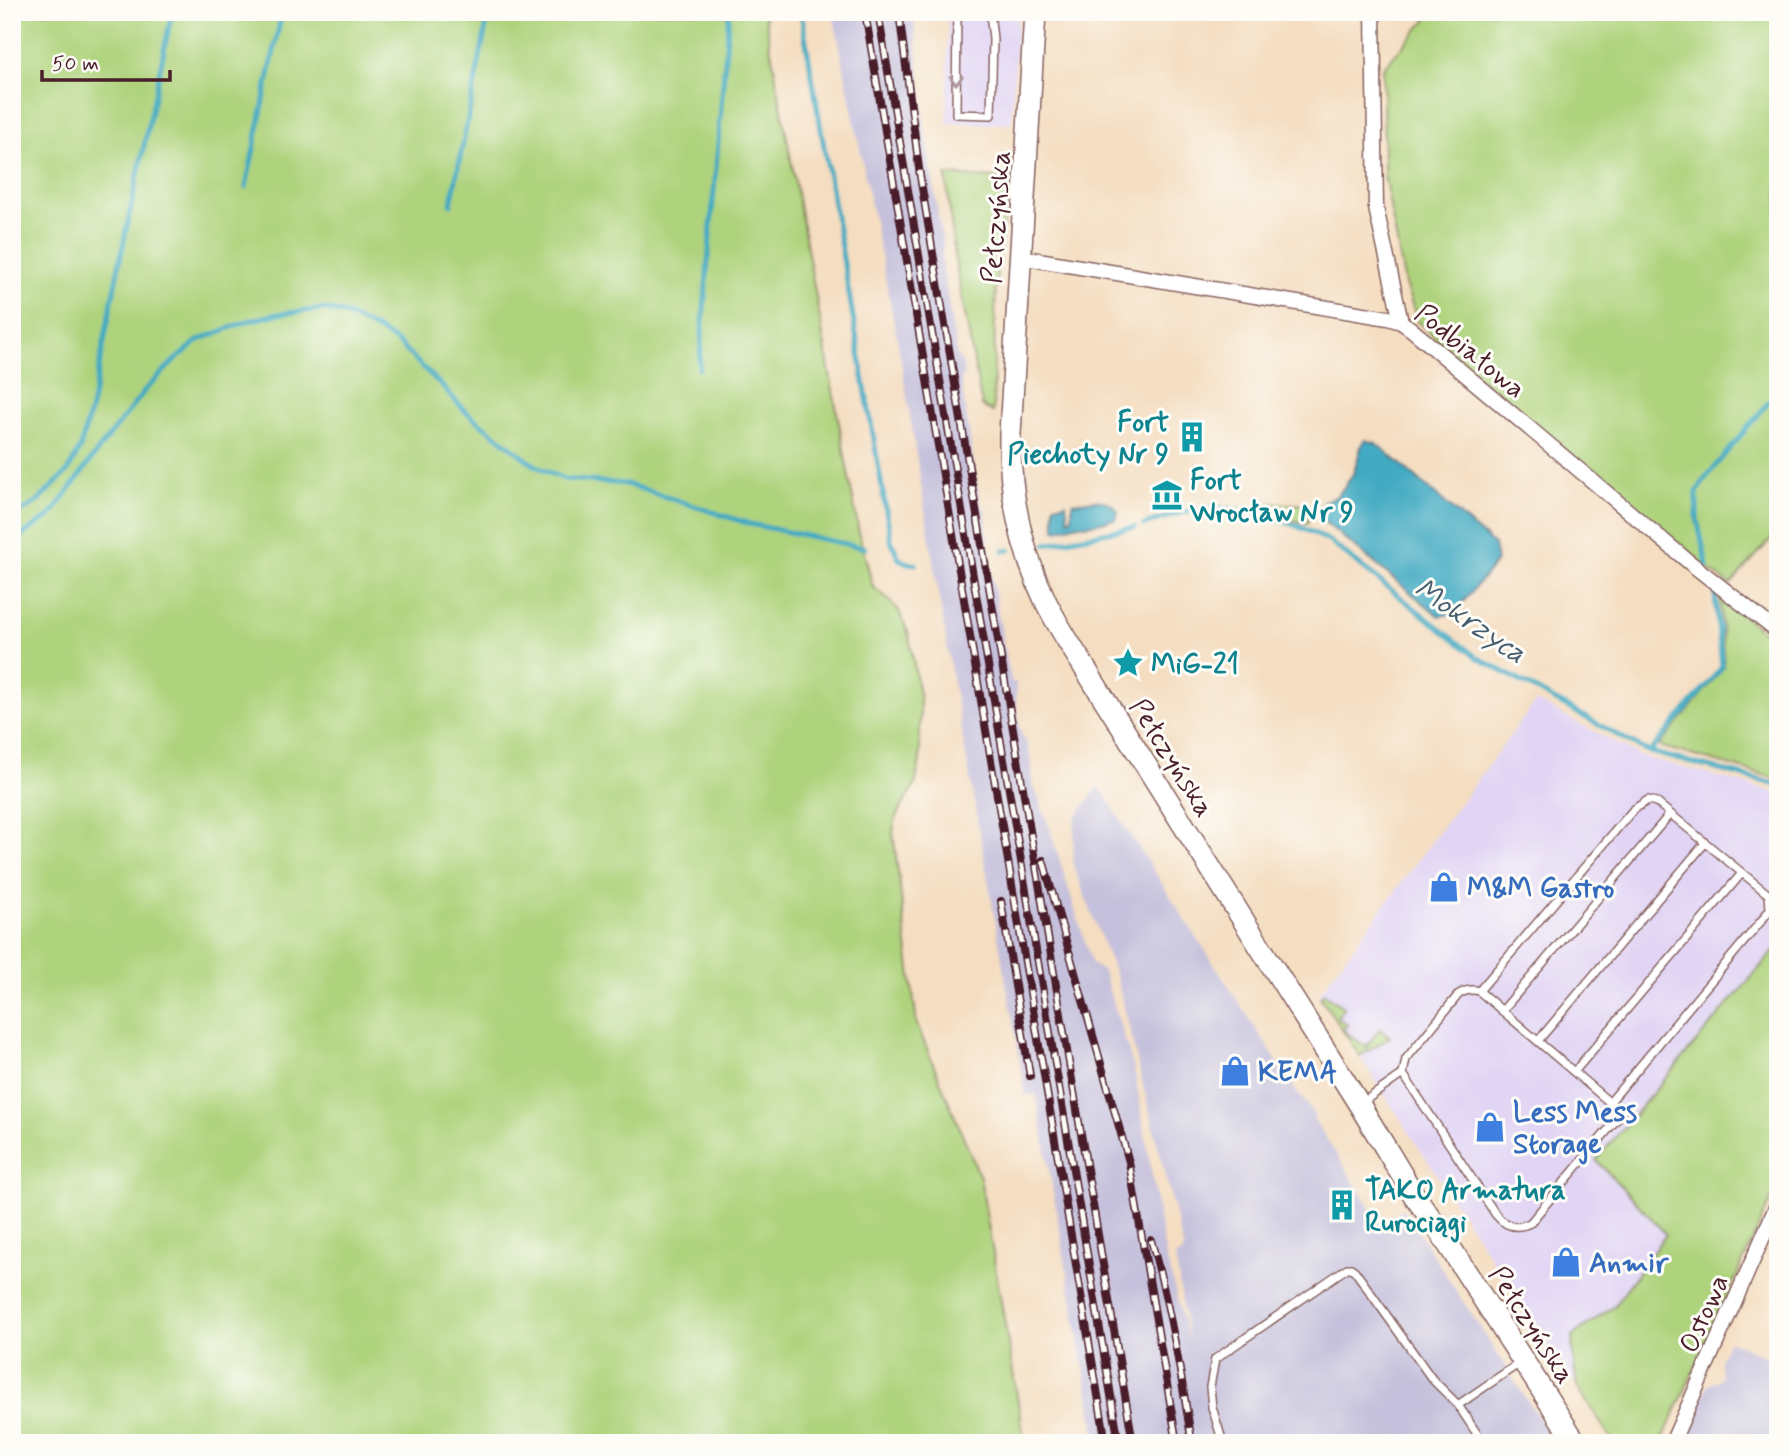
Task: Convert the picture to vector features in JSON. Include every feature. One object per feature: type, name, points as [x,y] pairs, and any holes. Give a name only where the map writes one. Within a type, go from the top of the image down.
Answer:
[{"type":"main road","name":"Pełczyńska","points":[[1035,12],[1009,454],[1018,527],[1032,569],[1049,609],[1091,678],[1414,1195],[1576,1443]]},
{"type":"street","points":[[1373,12],[1377,208],[1401,322]]},
{"type":"street","name":"Podbiałowa","points":[[1020,257],[1401,322],[1689,562],[1778,632]]},
{"type":"street","name":"Ostowa","points":[[1672,1443],[1778,1203]]},
{"type":"lane","points":[[957,12],[956,114],[991,115],[993,39],[990,12]]},
{"type":"lane","points":[[1479,991],[1633,810],[1648,800],[1656,802],[1769,895],[1770,909],[1610,1102]]},
{"type":"lane","points":[[1502,1011],[1670,814]]},
{"type":"lane","points":[[1538,1041],[1705,843]]},
{"type":"lane","points":[[1574,1072],[1742,873]]},
{"type":"lane","points":[[1469,990],[1479,991],[1502,1011],[1622,1113],[1530,1223],[1516,1227],[1501,1221],[1496,1215],[1403,1074],[1406,1059],[1459,994],[1469,990]]},
{"type":"lane","points":[[1359,1104],[1403,1074]]},
{"type":"lane","points":[[1223,1443],[1212,1407],[1210,1387],[1215,1359],[1347,1268],[1355,1271],[1432,1379],[1458,1405],[1483,1443]]},
{"type":"lane","points":[[1458,1405],[1523,1360]]},
{"type":"shaded area","points":[[833,12],[913,12],[925,128],[943,246],[941,257],[957,356],[962,362],[964,372],[961,381],[980,502],[985,510],[991,571],[1006,658],[1012,682],[1016,682],[1021,734],[1026,740],[1032,764],[1032,782],[1050,829],[1092,964],[1103,971],[1134,1068],[1165,1253],[1189,1343],[1175,1257],[1184,1251],[1117,979],[1073,865],[1075,818],[1099,786],[1315,1117],[1313,1118],[1381,1224],[1403,1209],[1555,1443],[1097,1443],[1036,1094],[1026,1095],[951,671],[899,348]]},
{"type":"shaded area","points":[[948,12],[1018,12],[1011,124],[947,123]]},
{"type":"shaded area","points":[[1536,701],[1641,756],[1778,793],[1778,946],[1596,1160],[1666,1234],[1614,1306],[1572,1336],[1577,1387],[1319,994]]},
{"type":"shaded area","points":[[1729,1340],[1778,1363],[1778,1443],[1683,1443],[1707,1386],[1721,1379],[1720,1360]]},
{"type":"green space","points":[[12,12],[764,12],[859,533],[873,587],[899,611],[909,635],[920,700],[920,760],[915,785],[896,816],[893,832],[917,1025],[980,1177],[1025,1443],[12,1443]]},
{"type":"green space","points":[[1433,12],[1778,12],[1778,531],[1730,585],[1695,559],[1477,377],[1418,322],[1405,284],[1384,175],[1383,68]]},
{"type":"green space","points":[[946,175],[1009,179],[996,280],[993,412],[982,406],[955,260]]},
{"type":"green space","points":[[1270,503],[1310,505],[1308,523],[1269,513]]},
{"type":"green space","points":[[1720,597],[1778,644],[1778,779],[1659,746],[1724,667]]},
{"type":"green space","points":[[1778,946],[1778,1184],[1661,1443],[1614,1443],[1577,1387],[1572,1336],[1614,1306],[1666,1234],[1596,1160]]},
{"type":"green space","points":[[1324,993],[1344,1008],[1337,1017],[1347,1025],[1343,1030],[1366,1047],[1380,1029],[1390,1037],[1360,1056],[1320,997]]},
{"type":"water","points":[[1365,440],[1376,443],[1494,545],[1497,561],[1454,613],[1439,616],[1322,520],[1324,501],[1336,497],[1346,485],[1354,472]]},
{"type":"water","points":[[1095,500],[1114,506],[1118,512],[1116,519],[1057,530],[1055,528],[1054,505],[1066,503],[1070,520],[1072,503]]},
{"type":"waterway","points":[[12,518],[38,501],[68,471],[80,448],[91,408],[172,12]]},
{"type":"waterway","points":[[246,187],[282,12]]},
{"type":"waterway","points":[[451,204],[489,12]]},
{"type":"waterway","points":[[699,369],[729,12]]},
{"type":"waterway","points":[[801,12],[891,540],[899,559],[916,564]]},
{"type":"waterway","points":[[12,542],[51,515],[146,389],[199,340],[248,321],[277,314],[324,309],[345,314],[397,342],[466,412],[533,464],[550,473],[564,479],[626,484],[750,524],[865,548]]},
{"type":"waterway","points":[[1707,566],[1697,518],[1697,492],[1707,476],[1778,391]]},
{"type":"waterway","name":"Mokrzyca","points":[[1144,525],[1186,512],[1227,508],[1273,518],[1303,529],[1329,541],[1475,656],[1639,747],[1778,785]]},
{"type":"waterway","name":"Mokrzyca","points":[[1046,544],[1135,527]]},
{"type":"waterway","name":"Mokrzyca","points":[[1004,551],[1009,550]]},
{"type":"waterway","points":[[1650,752],[1722,667],[1715,595]]},
{"type":"railway","points":[[865,12],[1106,1443]]},
{"type":"railway","points":[[878,12],[1119,1443]]},
{"type":"railway","points":[[899,12],[920,176],[1133,1443]]},
{"type":"railway","points":[[1043,860],[1129,1162],[1177,1443]]},
{"type":"railway","points":[[1001,901],[1030,1076]]},
{"type":"railway","points":[[1151,1240],[1169,1315],[1192,1443]]},
{"type":"place","name":"Fort Piechoty Nr 9","points":[[1192,437]]},
{"type":"place","name":"Fort Wrocław Nr 9","points":[[1167,495]]},
{"type":"place","name":"MiG-21","points":[[1128,663]]},
{"type":"place","name":"M&M Gastro","points":[[1444,887]]},
{"type":"place","name":"KEMA","points":[[1235,1071]]},
{"type":"place","name":"Less Mess Storage","points":[[1490,1127]]},
{"type":"place","name":"TAKO Armatura Rurociągi","points":[[1342,1205]]},
{"type":"place","name":"Anmir","points":[[1566,1262]]}]
